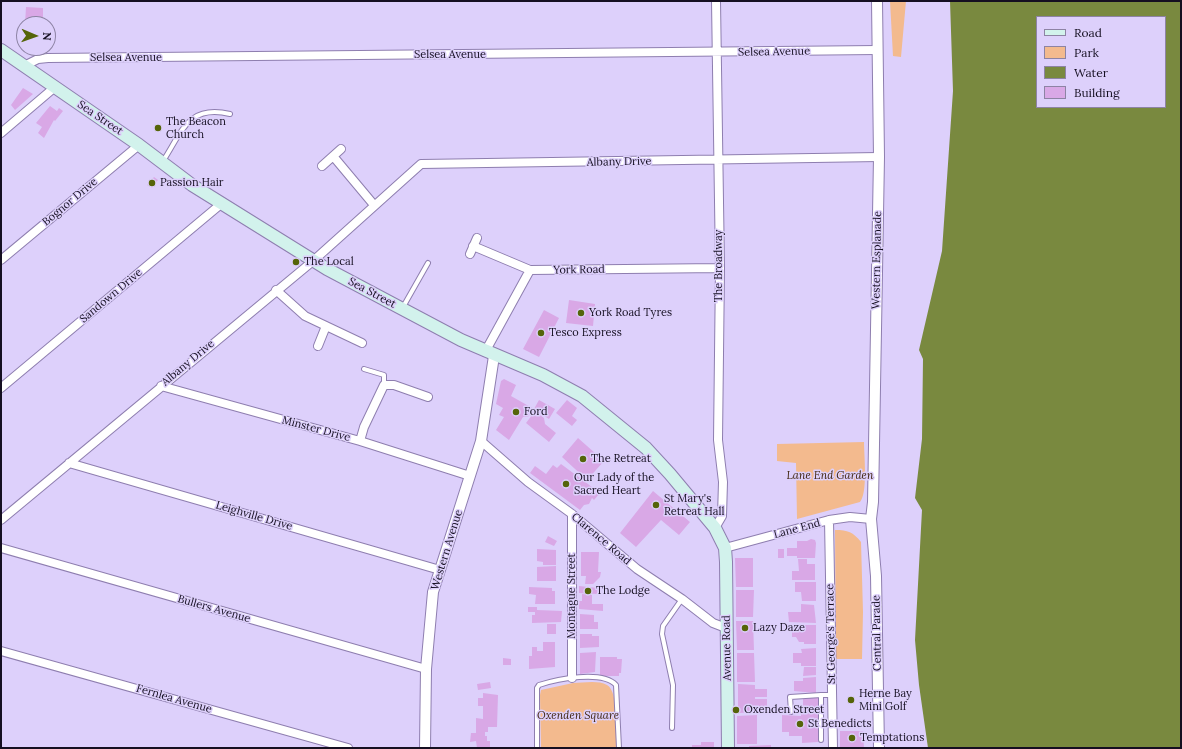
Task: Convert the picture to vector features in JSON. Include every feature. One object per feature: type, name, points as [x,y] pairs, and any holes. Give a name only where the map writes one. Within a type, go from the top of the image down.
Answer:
[{"type":"main road","name":"Sea Street","points":[[1,50],[139,145],[221,204],[313,261],[402,310],[490,354],[550,379],[582,396],[646,448],[715,528],[724,548]]},
{"type":"main road","name":"Avenue Road","points":[[724,548],[728,748]]},
{"type":"street","name":"The Broadway","points":[[715,528],[722,516],[723,482],[718,440],[720,268],[716,1]]},
{"type":"street","name":"Western Esplanade","points":[[871,519],[873,502],[879,157],[877,1]]},
{"type":"street","name":"Selsea Avenue","points":[[24,66],[38,60],[48,58],[878,50]]},
{"type":"street","points":[[3,128],[55,87]]},
{"type":"street","name":"Bognor Drive","points":[[1,260],[139,145]]},
{"type":"street","points":[[322,166],[341,149]]},
{"type":"street","points":[[333,156],[374,205]]},
{"type":"street","name":"Albany Drive","points":[[1,520],[276,290],[313,261],[421,164],[718,161],[879,157]]},
{"type":"street","name":"Sandown Drive","points":[[1,388],[221,204]]},
{"type":"street","points":[[477,238],[472,250],[530,270],[508,311],[490,354]]},
{"type":"street","name":"York Road","points":[[530,270],[720,268]]},
{"type":"street","points":[[276,290],[305,316],[362,343]]},
{"type":"street","points":[[318,346],[326,326]]},
{"type":"street","name":"Western Avenue","points":[[425,748],[426,670],[433,592],[481,441],[490,354]]},
{"type":"street","points":[[360,441],[364,427],[384,385],[394,385],[428,397]]},
{"type":"street","name":"Minster Drive","points":[[161,386],[360,441],[470,476]]},
{"type":"street","name":"Clarence Road","points":[[481,441],[528,482],[572,514],[637,569],[682,598],[713,623],[726,628]]},
{"type":"street","name":"Leighville Drive","points":[[69,463],[440,570]]},
{"type":"street","name":"Montague Street","points":[[572,514],[572,678]]},
{"type":"street","name":"Lane End","points":[[724,548],[829,520],[850,517],[871,519]]},
{"type":"street","name":"Central Parade","points":[[871,519],[876,576],[879,748]]},
{"type":"street","name":"St George's Terrace","points":[[829,520],[833,748]]},
{"type":"street","name":"Bullers Avenue","points":[[1,548],[426,670]]},
{"type":"street","name":"Fernlea Avenue","points":[[1,651],[348,748]]},
{"type":"lane","points":[[162,162],[190,119],[200,113],[210,112],[230,114]]},
{"type":"lane","points":[[402,310],[428,263]]},
{"type":"lane","points":[[364,369],[384,375],[384,385]]},
{"type":"lane","points":[[672,728],[672,680],[662,634],[663,626],[682,598]]},
{"type":"lane","points":[[537,748],[537,688],[539,685],[572,678],[604,677],[612,680],[616,685],[619,748]]},
{"type":"lane","points":[[821,695],[821,740]]},
{"type":"lane","points":[[791,712],[790,696],[832,695]]},
{"type":"green space","points":[[890,1],[906,1],[901,57],[893,56]]},
{"type":"green space","name":"Lane End Garden","points":[[864,442],[865,482],[864,491],[860,502],[797,519],[796,463],[777,461],[777,444]]},
{"type":"green space","points":[[835,530],[850,532],[861,542],[863,612],[862,659],[836,659]]},
{"type":"green space","name":"Oxenden Square","points":[[573,683],[603,683],[611,689],[616,714],[616,748],[541,748],[541,690]]},
{"type":"water","points":[[950,1],[1181,1],[1181,748],[928,748],[919,685],[915,640],[922,510],[915,498],[922,439],[923,359],[919,350],[942,251],[953,91]]},
{"type":"building","points":[[26,7],[43,8],[43,16],[25,16]]},
{"type":"building","points":[[23,88],[33,94],[15,110],[11,105]]},
{"type":"building","points":[[50,106],[57,111],[59,108],[63,111],[55,121],[54,120],[44,138],[38,133],[42,127],[36,123]]},
{"type":"building","name":"Passion Hair","points":[[154,177],[158,180],[152,188],[147,185]]},
{"type":"building","name":"York Road Tyres","points":[[569,300],[595,304],[593,326],[566,323]]},
{"type":"building","name":"Tesco Express","points":[[544,310],[559,318],[539,357],[523,349]]},
{"type":"building","name":"Ford","points":[[504,379],[516,385],[511,396],[534,409],[528,417],[523,417],[509,440],[496,430],[504,417],[499,415],[503,408],[496,404],[501,381]]},
{"type":"building","points":[[539,400],[555,409],[549,419],[534,409]]},
{"type":"building","points":[[567,400],[577,408],[572,416],[577,420],[572,426],[556,413]]},
{"type":"building","points":[[535,411],[544,418],[545,424],[556,433],[549,442],[526,423]]},
{"type":"building","name":"The Retreat","points":[[578,438],[604,461],[587,480],[562,457]]},
{"type":"building","name":"Our Lady of the Sacred Heart","points":[[561,464],[600,493],[594,500],[592,498],[589,504],[584,505],[580,510],[530,473],[535,466],[546,474],[553,465],[557,468]]},
{"type":"building","name":"St Mary's Retreat Hall","points":[[653,491],[690,522],[679,535],[661,520],[636,547],[620,533]]},
{"type":"building","points":[[548,536],[557,541],[554,546],[545,542]]},
{"type":"building","points":[[811,539],[815,540],[816,543],[815,558],[797,558],[797,556],[787,556],[787,548],[797,548],[797,541],[807,541]]},
{"type":"building","points":[[537,549],[556,550],[556,565],[543,565],[543,562],[537,561]]},
{"type":"building","points":[[778,549],[784,549],[784,558],[778,558]]},
{"type":"building","points":[[581,552],[599,552],[598,572],[601,572],[600,577],[593,584],[585,584],[586,576],[581,576]]},
{"type":"building","points":[[735,558],[753,558],[753,587],[736,587]]},
{"type":"building","points":[[798,559],[807,559],[807,564],[815,564],[815,580],[792,580],[792,571],[799,571]]},
{"type":"building","points":[[556,566],[556,581],[537,581],[537,567]]},
{"type":"building","points":[[795,582],[816,582],[816,601],[802,601],[801,592],[795,592]]},
{"type":"building","name":"The Lodge","points":[[579,586],[598,588],[597,594],[579,593]]},
{"type":"building","points":[[529,587],[552,588],[552,591],[555,591],[555,604],[535,604],[536,595],[529,594]]},
{"type":"building","points":[[736,590],[754,590],[753,617],[736,617]]},
{"type":"building","points":[[582,594],[592,595],[592,604],[603,604],[603,611],[579,609],[579,601],[582,601]]},
{"type":"building","points":[[801,604],[814,605],[816,623],[789,622],[788,612],[801,612]]},
{"type":"building","points":[[528,607],[537,607],[537,610],[562,611],[561,622],[532,623],[532,615],[535,615],[535,612],[528,612]]},
{"type":"building","points":[[580,614],[594,615],[594,622],[598,622],[598,629],[580,629]]},
{"type":"building","points":[[736,621],[753,621],[754,650],[737,650]]},
{"type":"building","points":[[547,624],[556,624],[556,634],[547,634]]},
{"type":"building","points":[[804,625],[816,625],[816,644],[804,644],[804,642],[799,642],[796,637],[792,637],[792,628],[804,628]]},
{"type":"building","points":[[580,634],[592,634],[592,636],[599,636],[599,647],[580,648]]},
{"type":"building","points":[[543,642],[555,642],[555,667],[529,669],[529,656],[532,656],[532,647],[537,647],[537,651],[543,651]]},
{"type":"building","points":[[816,648],[816,666],[801,666],[801,663],[793,663],[793,653],[802,653],[801,649]]},
{"type":"building","points":[[596,652],[595,672],[580,674],[580,653]]},
{"type":"building","points":[[737,653],[754,653],[755,682],[737,682]]},
{"type":"building","points":[[600,657],[617,657],[617,659],[622,659],[621,673],[619,673],[619,676],[600,676]]},
{"type":"building","points":[[503,658],[511,659],[511,665],[503,665]]},
{"type":"building","points":[[804,667],[816,667],[816,675],[803,676]]},
{"type":"building","points":[[816,677],[816,693],[794,691],[794,681],[803,681],[803,678]]},
{"type":"building","points":[[490,682],[491,688],[478,690],[477,684]]},
{"type":"building","points":[[738,684],[755,685],[755,689],[767,689],[767,697],[755,697],[755,699],[767,699],[767,712],[738,713]]},
{"type":"building","points":[[483,693],[498,695],[497,727],[488,727],[488,732],[485,732],[487,741],[490,741],[490,748],[477,748],[476,741],[470,742],[471,733],[476,733],[476,718],[483,719],[483,706],[478,706],[478,698],[483,698]]},
{"type":"building","name":"St Benedicts","points":[[803,697],[818,697],[818,742],[802,743],[802,736],[789,736],[789,732],[782,732],[782,715],[801,716],[801,711],[803,711]]},
{"type":"building","points":[[757,715],[757,744],[737,744],[737,716]]},
{"type":"building","name":"Temptations","points":[[840,731],[863,731],[864,748],[840,748]]},
{"type":"building","points":[[701,742],[714,742],[714,748],[692,748],[692,745],[701,745]]},
{"type":"building","points":[[771,745],[771,748],[749,748],[749,746]]},
{"type":"place","name":"The Beacon Church","points":[[158,128]]},
{"type":"place","name":"Passion Hair","points":[[152,183]]},
{"type":"place","name":"The Local","points":[[296,262]]},
{"type":"place","name":"York Road Tyres","points":[[581,313]]},
{"type":"place","name":"Tesco Express","points":[[541,333]]},
{"type":"place","name":"Ford","points":[[516,412]]},
{"type":"place","name":"The Retreat","points":[[583,459]]},
{"type":"place","name":"Our Lady of the Sacred Heart","points":[[566,484]]},
{"type":"place","name":"St Mary's Retreat Hall","points":[[656,505]]},
{"type":"place","name":"The Lodge","points":[[588,591]]},
{"type":"place","name":"Lazy Daze","points":[[745,628]]},
{"type":"place","name":"Herne Bay Mini Golf","points":[[851,700]]},
{"type":"place","name":"Oxenden Street","points":[[736,710]]},
{"type":"place","name":"St Benedicts","points":[[800,724]]},
{"type":"place","name":"Temptations","points":[[852,738]]}]
